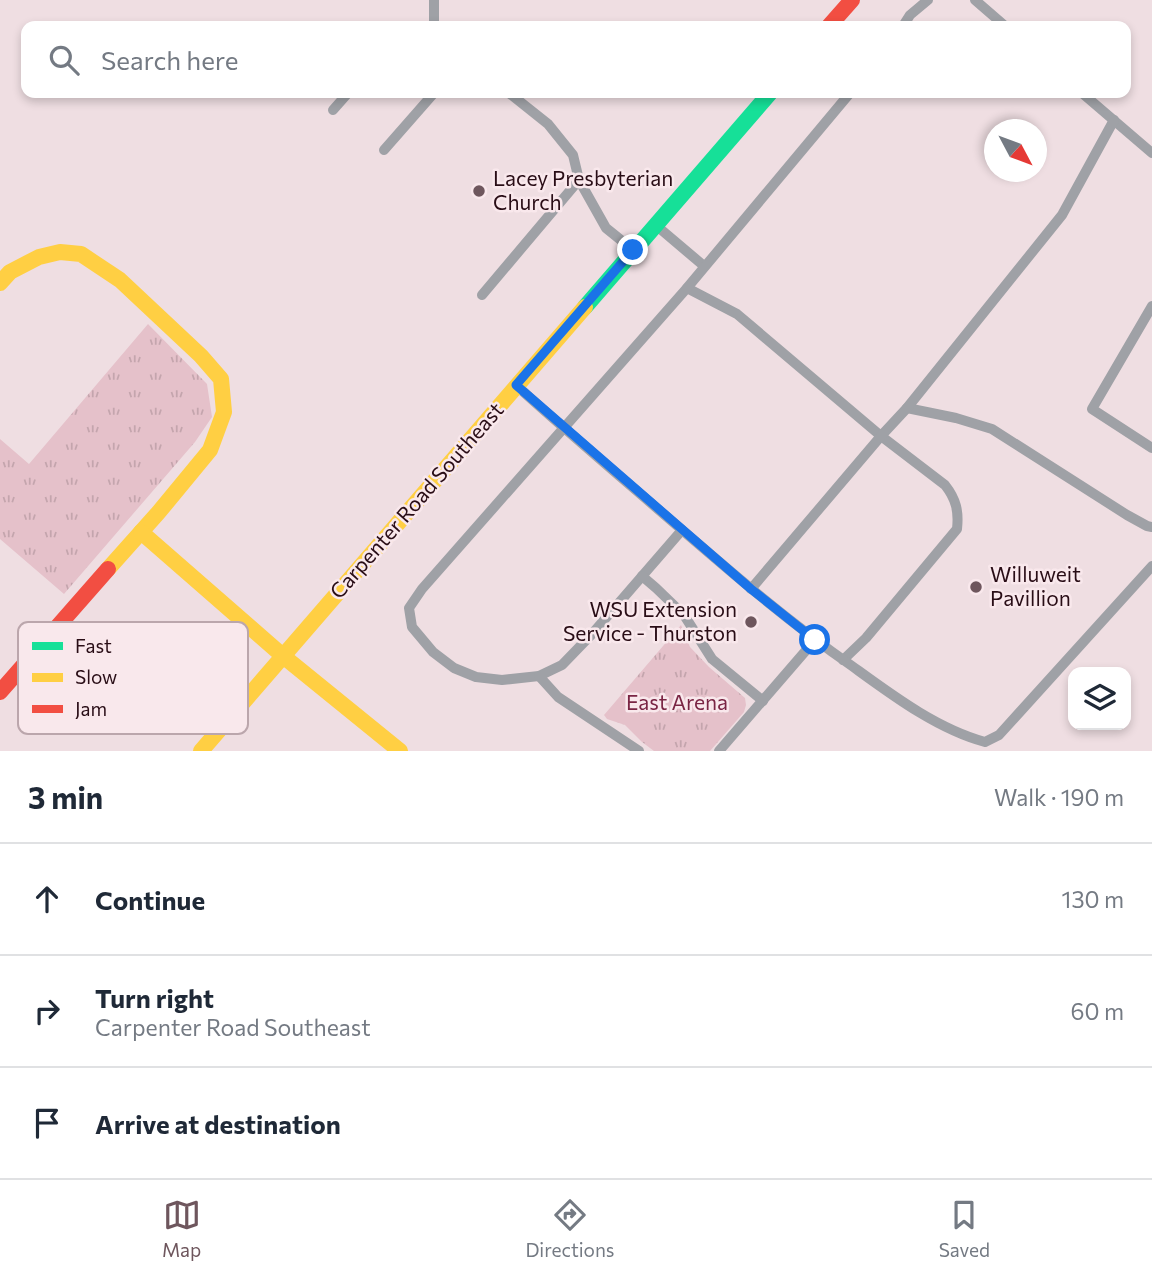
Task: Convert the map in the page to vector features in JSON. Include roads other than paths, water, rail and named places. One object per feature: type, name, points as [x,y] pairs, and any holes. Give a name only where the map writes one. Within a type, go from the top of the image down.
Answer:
[{"type":"street","points":[[833,21],[852,0]]},
{"type":"street","name":"Carpenter Road Southeast","points":[[248,697],[766,98]]},
{"type":"street","points":[[0,283],[9,272],[39,257],[60,251],[81,254],[120,280],[201,356],[221,379],[224,412],[210,450],[62,622]]},
{"type":"street","points":[[141,532],[244,622]]},
{"type":"street","points":[[248,625],[400,751]]},
{"type":"street","points":[[0,692],[18,672]]},
{"type":"street","name":"Carpenter Road Southeast","points":[[201,751],[216,734]]},
{"type":"lane","points":[[434,0],[434,21]]},
{"type":"lane","points":[[906,21],[928,0]]},
{"type":"lane","points":[[975,0],[1000,21]]},
{"type":"lane","points":[[333,110],[344,98]]},
{"type":"lane","points":[[384,150],[430,98]]},
{"type":"lane","points":[[515,98],[548,124],[565,144],[573,155],[579,180],[606,228],[633,250]]},
{"type":"lane","points":[[682,530],[562,665],[540,676],[502,680],[476,677],[454,667],[433,652],[412,627],[409,608],[448,558],[687,288],[846,98]]},
{"type":"lane","points":[[1088,98],[1152,153]]},
{"type":"lane","points":[[751,589],[907,408],[1062,215],[1114,120]]},
{"type":"lane","points":[[482,295],[579,180]]},
{"type":"lane","points":[[655,225],[704,266]]},
{"type":"lane","points":[[687,288],[737,314],[881,436],[945,485],[957,505],[957,529],[866,638],[843,660]]},
{"type":"lane","points":[[1152,306],[1092,409],[1152,448]]},
{"type":"lane","points":[[516,385],[751,589],[815,640],[936,723],[985,742],[999,735],[1152,566]]},
{"type":"lane","points":[[907,408],[992,429],[1127,515],[1152,527]]},
{"type":"lane","points":[[642,576],[684,615],[712,659],[762,701]]},
{"type":"lane","points":[[719,751],[815,640]]},
{"type":"lane","points":[[540,676],[558,697],[639,751]]},
{"type":"place","name":"Lacey Presbyterian Church","points":[[479,191]]},
{"type":"place","name":"Willuweit Pavillion","points":[[976,587]]},
{"type":"place","name":"WSU Extension Service - Thurston","points":[[751,622]]},
{"type":"park label","name":"East Arena","points":[[677,703]]}]
